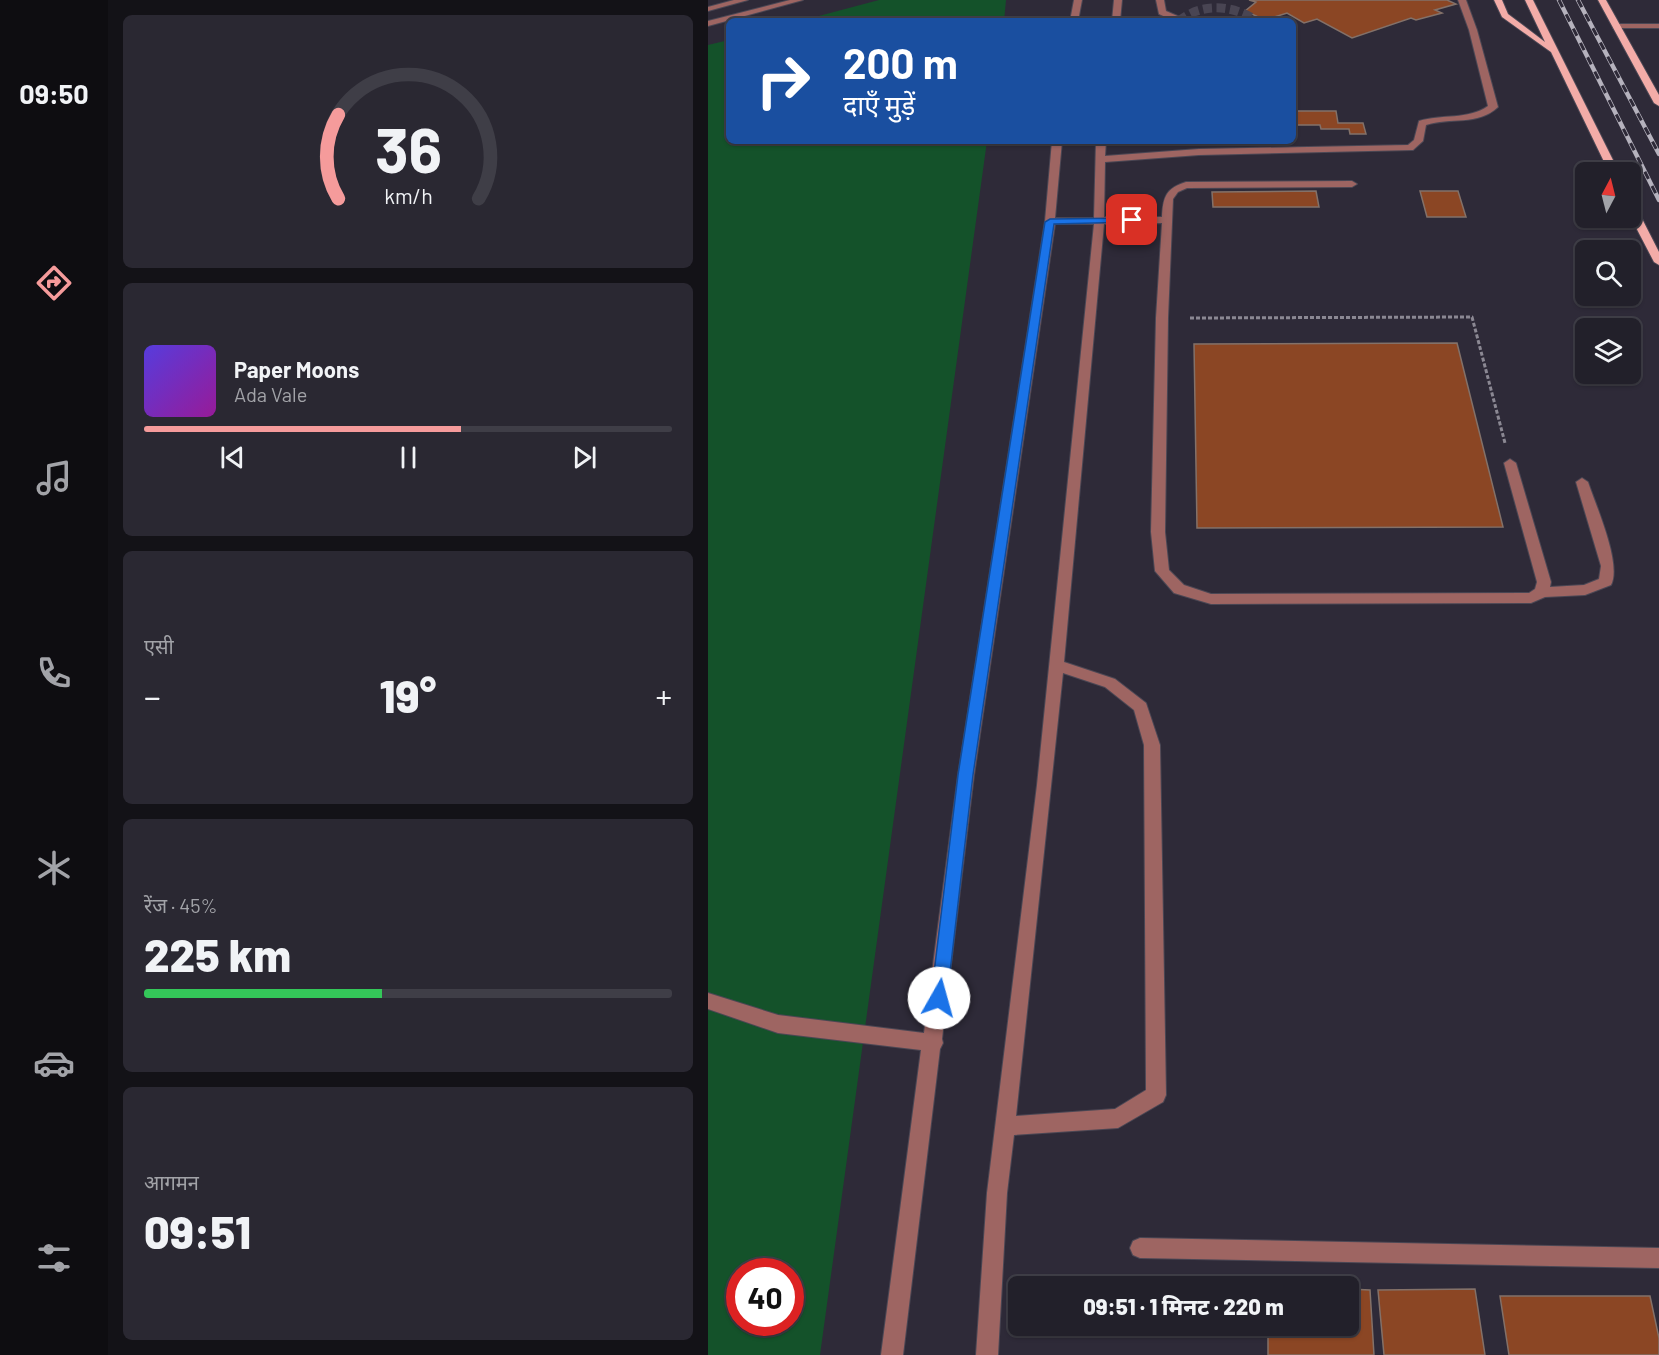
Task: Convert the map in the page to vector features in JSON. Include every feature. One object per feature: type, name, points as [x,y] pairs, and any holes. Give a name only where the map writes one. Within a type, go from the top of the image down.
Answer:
[{"type":"main road","points":[[1498,0],[1505,15],[1554,51]]},
{"type":"main road","points":[[1529,0],[1609,162]]},
{"type":"main road","points":[[1602,0],[1659,103]]},
{"type":"main road","points":[[1641,227],[1659,262]]},
{"type":"street","points":[[708,9],[744,0]]},
{"type":"street","points":[[731,18],[799,0]]},
{"type":"street","points":[[1075,18],[1078,0]]},
{"type":"street","points":[[1116,18],[1118,0]]},
{"type":"street","points":[[1160,0],[1162,12],[1175,18]]},
{"type":"street","points":[[1101,159],[1199,152],[1410,148],[1418,144],[1421,138],[1422,123],[1438,119],[1475,117],[1493,107],[1462,0]]},
{"type":"street","points":[[708,24],[726,19]]},
{"type":"street","points":[[1616,26],[1659,26]]},
{"type":"street","points":[[892,1355],[934,1043],[966,775],[1050,222],[1057,144]]},
{"type":"street","points":[[987,1355],[997,1193],[1056,665],[1099,221],[1101,144]]},
{"type":"street","points":[[1190,144],[1199,152]]},
{"type":"street","points":[[1224,144],[1233,152]]},
{"type":"street","points":[[1352,184],[1186,185],[1174,190],[1168,199],[1162,318],[1158,532],[1162,571],[1179,589],[1211,599],[1532,598],[1542,592],[1585,590],[1606,582],[1608,566],[1582,482]]},
{"type":"street","points":[[1050,222],[1166,220]]},
{"type":"street","points":[[1510,463],[1544,582],[1542,592]]},
{"type":"street","points":[[1005,1126],[1118,1118],[1156,1095],[1152,745],[1141,707],[1110,683],[1056,665]]},
{"type":"street","points":[[708,1000],[778,1024],[934,1043]]},
{"type":"street","points":[[1140,1248],[1659,1258]]},
{"type":"path","points":[[1162,318],[1473,317],[1510,463]]},
{"type":"green space","points":[[879,0],[1006,0],[1004,18],[811,18]]},
{"type":"green space","points":[[726,41],[726,144],[987,144],[820,1355],[708,1355],[708,45]]},
{"type":"building","points":[[1249,0],[1447,0],[1456,4],[1435,10],[1442,13],[1416,20],[1411,18],[1352,38],[1317,19],[1304,23],[1287,13],[1271,18],[1261,18],[1245,11],[1256,2]]},
{"type":"building","points":[[1296,111],[1336,111],[1338,123],[1363,123],[1366,134],[1350,134],[1349,129],[1321,129],[1320,125],[1296,125]]},
{"type":"building","points":[[1316,191],[1319,207],[1213,207],[1212,192]]},
{"type":"building","points":[[1420,191],[1458,191],[1466,217],[1427,217]]},
{"type":"building","points":[[1132,228],[1148,229],[1147,240],[1130,240]]},
{"type":"building","points":[[1457,343],[1503,527],[1197,528],[1194,344]]},
{"type":"building","points":[[1475,1289],[1485,1355],[1384,1355],[1378,1290]]},
{"type":"building","points":[[1359,1290],[1370,1290],[1374,1355],[1268,1355],[1268,1336],[1359,1336]]},
{"type":"building","points":[[1500,1296],[1650,1296],[1659,1338],[1659,1355],[1509,1355]]},
{"type":"tunnel","points":[[1184,18],[1208,8],[1228,9],[1252,18]]},
{"type":"railway","points":[[1559,0],[1659,200]]},
{"type":"railway","points":[[1578,0],[1659,154]]},
{"type":"route","points":[[939,998],[966,775],[1050,222],[1132,220]]}]
